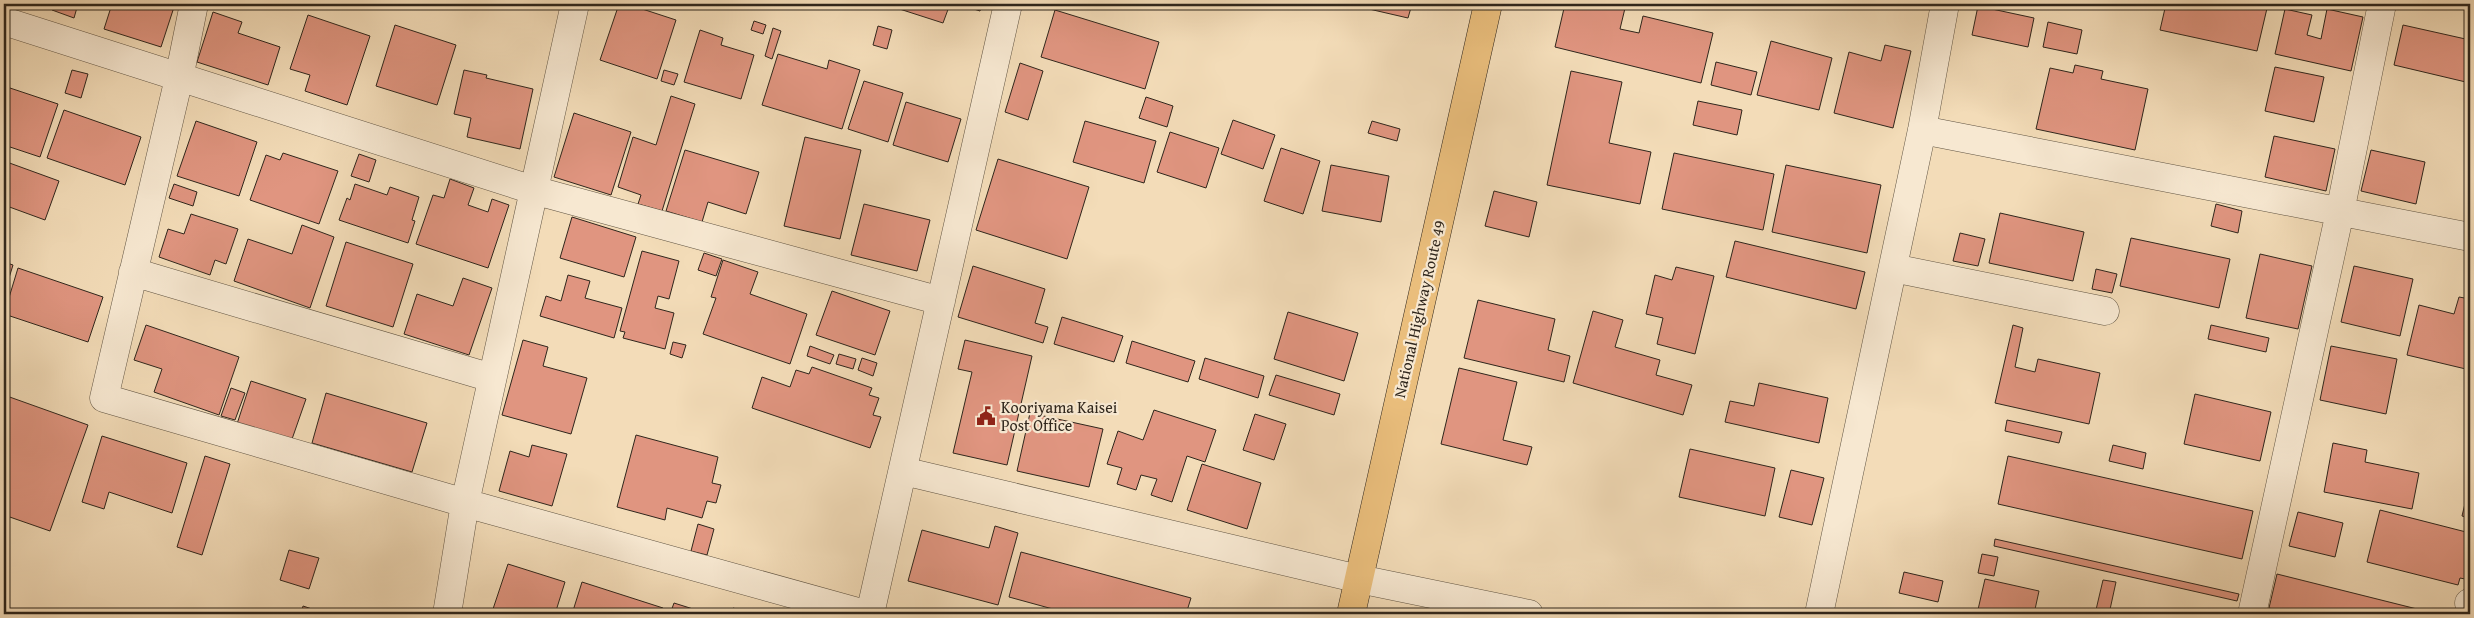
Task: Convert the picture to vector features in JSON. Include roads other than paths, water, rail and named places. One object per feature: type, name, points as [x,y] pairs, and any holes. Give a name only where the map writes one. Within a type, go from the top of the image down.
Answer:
[{"type":"highway","name":"National Highway Route 49","points":[[1351,614],[1488,4]]},
{"type":"street","points":[[194,4],[179,78],[104,398],[465,503],[865,614]]},
{"type":"street","points":[[447,614],[465,503],[575,4]]},
{"type":"street","points":[[870,614],[1008,4]]},
{"type":"street","points":[[1819,614],[1922,130],[1945,4]]},
{"type":"street","points":[[2252,614],[2340,212],[2382,4]]},
{"type":"street","points":[[4,21],[533,190],[941,301]]},
{"type":"street","points":[[1922,130],[2470,237]]},
{"type":"street","points":[[1892,268],[2106,311]]},
{"type":"street","points":[[133,272],[492,378]]},
{"type":"street","points":[[903,471],[1359,579],[1529,614]]},
{"type":"place","name":"Kooriyama Kaisei Post Office","points":[[986,416]]}]
